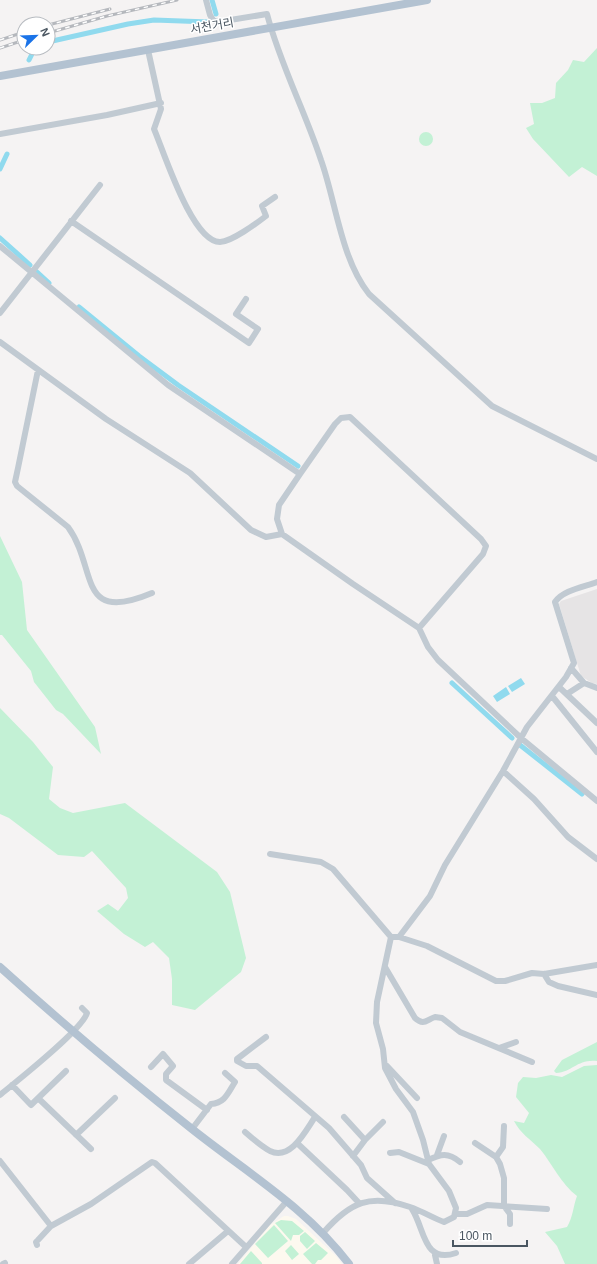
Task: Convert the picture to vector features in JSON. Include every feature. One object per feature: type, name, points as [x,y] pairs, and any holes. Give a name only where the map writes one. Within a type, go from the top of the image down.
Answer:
[{"type":"main road","name":"서천거리","points":[[0,76],[428,0]]},
{"type":"main road","points":[[0,967],[72,1032],[192,1129],[288,1201],[323,1233],[349,1264]]},
{"type":"street","points":[[206,0],[213,20],[223,22],[267,14],[312,134],[346,244],[356,274],[362,286],[492,406],[597,459]]},
{"type":"street","points":[[148,50],[161,103],[160,113],[154,129],[190,214],[202,232],[215,241],[226,241],[266,216],[262,206],[275,197]]},
{"type":"street","points":[[0,134],[107,116],[161,103]]},
{"type":"street","points":[[0,313],[100,185]]},
{"type":"street","points":[[71,221],[249,342],[258,329],[236,314],[246,299]]},
{"type":"street","points":[[0,246],[168,385],[300,474]]},
{"type":"street","points":[[0,342],[106,419],[190,474],[251,530],[266,537],[282,534]]},
{"type":"street","points":[[38,370],[15,482],[17,486],[68,527],[74,535],[92,588],[102,599],[112,603],[125,602],[152,593]]},
{"type":"street","points":[[419,628],[482,554],[486,546],[481,539],[350,417],[341,418],[335,424],[279,505],[277,519],[282,534],[419,628],[428,647],[438,660],[521,738],[597,801]]},
{"type":"street","points":[[399,936],[430,896],[445,865],[503,771],[527,728],[552,696],[574,663],[574,658],[555,602],[559,597],[565,594],[597,582]]},
{"type":"street","points":[[571,668],[584,683],[597,688]]},
{"type":"street","points":[[567,694],[584,683]]},
{"type":"street","points":[[558,687],[597,723]]},
{"type":"street","points":[[552,696],[597,752]]},
{"type":"street","points":[[503,771],[534,799],[568,837],[597,859]]},
{"type":"street","points":[[270,854],[321,862],[333,869],[391,937]]},
{"type":"street","points":[[391,937],[399,936],[428,946],[496,981],[505,981],[532,973],[544,974],[597,965]]},
{"type":"street","points":[[323,1233],[336,1218],[359,1203],[375,1201],[394,1203],[411,1207],[444,1222],[454,1217],[455,1214],[456,1208],[453,1200],[428,1162],[413,1112],[396,1089],[385,1063],[376,1023],[377,1002],[391,937]]},
{"type":"street","points":[[385,967],[415,1018],[420,1022],[424,1022],[435,1017],[442,1018],[460,1032],[532,1062]]},
{"type":"street","points":[[544,974],[548,982],[558,986],[597,994]]},
{"type":"street","points":[[0,1095],[72,1032],[88,1013],[82,1008]]},
{"type":"street","points":[[266,1037],[244,1052],[237,1059],[237,1061],[246,1066],[257,1066],[329,1128],[353,1156],[367,1178],[394,1203]]},
{"type":"street","points":[[499,1048],[516,1042]]},
{"type":"street","points":[[150,1067],[163,1054],[172,1066],[166,1074],[166,1080],[206,1110]]},
{"type":"street","points":[[385,1063],[417,1098]]},
{"type":"street","points":[[12,1085],[31,1105],[66,1071]]},
{"type":"street","points":[[192,1129],[211,1104],[220,1103],[225,1098],[235,1082],[225,1073]]},
{"type":"street","points":[[38,1098],[91,1149]]},
{"type":"street","points":[[76,1135],[115,1098]]},
{"type":"street","points":[[245,1132],[272,1152],[282,1152],[297,1143],[316,1117]]},
{"type":"street","points":[[344,1117],[365,1140]]},
{"type":"street","points":[[353,1156],[365,1140],[383,1122]]},
{"type":"street","points":[[496,1157],[503,1147],[504,1126]]},
{"type":"street","points":[[428,1162],[437,1155],[444,1136]]},
{"type":"street","points":[[297,1143],[359,1203]]},
{"type":"street","points":[[475,1143],[496,1157],[504,1178],[504,1206],[510,1214],[510,1224]]},
{"type":"street","points":[[390,1152],[399,1152],[428,1162]]},
{"type":"street","points":[[437,1155],[449,1154],[460,1162]]},
{"type":"street","points":[[0,1161],[51,1226]]},
{"type":"street","points":[[38,1245],[36,1242],[51,1226],[90,1204],[152,1162],[246,1248]]},
{"type":"street","points":[[232,1264],[288,1201]]},
{"type":"street","points":[[455,1214],[467,1214],[487,1205],[547,1209]]},
{"type":"street","points":[[411,1207],[418,1218],[427,1248],[439,1258],[446,1258],[456,1253]]},
{"type":"street","points":[[189,1264],[228,1231]]},
{"type":"street","points":[[435,1256],[437,1264]]},
{"type":"shaded area","points":[[597,589],[597,684],[592,683],[581,676],[559,604],[561,601]]},
{"type":"shaded area","points":[[284,1216],[296,1219],[336,1256],[342,1264],[238,1264],[270,1225]]},
{"type":"green space","points":[[597,48],[597,176],[582,167],[569,177],[533,139],[526,128],[534,124],[530,103],[542,103],[555,98],[556,83],[568,70],[573,60],[584,62]]},
{"type":"green space","points":[[426,132],[431,134],[433,139],[431,144],[426,146],[421,144],[419,139],[421,134]]},
{"type":"green space","points":[[0,536],[22,582],[27,630],[95,727],[101,754],[63,714],[56,710],[34,682],[31,671],[2,635],[0,635]]},
{"type":"green space","points":[[0,708],[33,742],[53,767],[49,799],[60,808],[73,813],[125,803],[217,872],[230,892],[246,958],[241,972],[195,1010],[172,1005],[172,979],[169,958],[153,942],[145,947],[124,934],[97,911],[108,904],[118,911],[128,898],[126,888],[92,851],[84,857],[58,855],[9,818],[0,814]]},
{"type":"green space","points":[[597,1042],[597,1061],[585,1062],[562,1072],[556,1073],[554,1071],[562,1060]]},
{"type":"green space","points":[[597,1065],[597,1264],[565,1264],[557,1246],[545,1232],[567,1227],[571,1219],[577,1196],[566,1186],[540,1149],[522,1133],[516,1125],[514,1121],[524,1123],[529,1113],[516,1097],[518,1083],[523,1077],[536,1078],[551,1075],[562,1077],[584,1066]]},
{"type":"green space","points":[[281,1220],[292,1221],[304,1231],[299,1235],[293,1235],[291,1241],[275,1223]]},
{"type":"green space","points":[[274,1225],[288,1241],[268,1258],[255,1244]]},
{"type":"green space","points":[[305,1232],[315,1241],[307,1249],[300,1241],[300,1236]]},
{"type":"green space","points":[[316,1243],[328,1253],[321,1260],[318,1260],[315,1264],[312,1264],[303,1254]]},
{"type":"green space","points":[[291,1245],[299,1254],[292,1260],[285,1251]]},
{"type":"green space","points":[[251,1251],[262,1264],[240,1264]]},
{"type":"water","points":[[521,678],[525,684],[512,692],[508,686]]},
{"type":"water","points":[[506,687],[510,694],[497,702],[493,696]]},
{"type":"waterway","points":[[212,0],[216,14]]},
{"type":"waterway","points":[[56,40],[128,24],[154,20],[209,22]]},
{"type":"waterway","points":[[29,60],[31,56]]},
{"type":"waterway","points":[[0,169],[7,154]]},
{"type":"waterway","points":[[0,238],[30,265]]},
{"type":"waterway","points":[[37,272],[49,283]]},
{"type":"waterway","points":[[79,307],[139,356],[178,385],[298,466]]},
{"type":"waterway","points":[[452,683],[512,738]]},
{"type":"waterway","points":[[520,745],[582,794]]},
{"type":"railway","points":[[56,31],[107,16],[177,0]]},
{"type":"railway","points":[[56,23],[110,9]]},
{"type":"railway","points":[[0,40],[16,35]]},
{"type":"railway","points":[[0,48],[16,43]]}]
